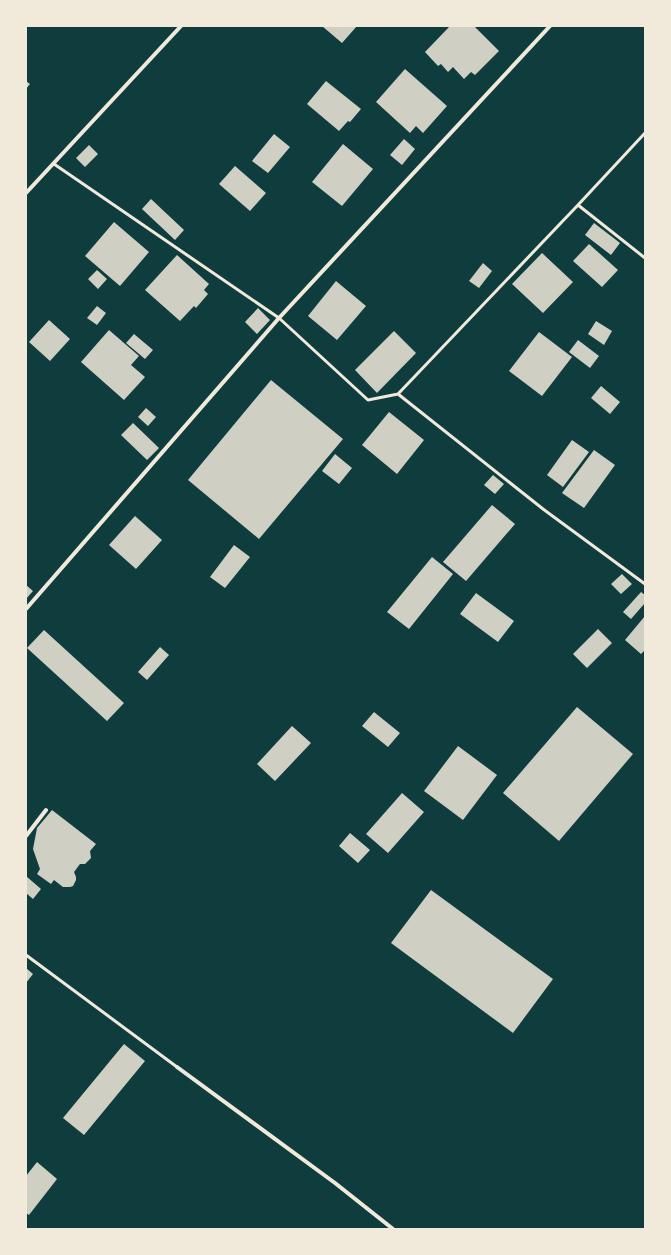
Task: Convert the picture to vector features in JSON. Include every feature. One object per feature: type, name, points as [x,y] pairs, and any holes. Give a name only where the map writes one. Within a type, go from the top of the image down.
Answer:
[{"type":"street","points":[[26,193],[181,26]]},
{"type":"street","points":[[26,609],[279,318],[550,26]]},
{"type":"street","points":[[26,836],[46,810]]},
{"type":"street","points":[[177,1067],[335,1183],[393,1229]]},
{"type":"lane","points":[[54,164],[279,318],[368,400],[398,394],[645,134]]},
{"type":"lane","points":[[578,206],[645,258]]},
{"type":"lane","points":[[398,394],[543,509],[645,584]]},
{"type":"lane","points":[[26,956],[177,1067]]},
{"type":"building","points":[[322,26],[357,26],[342,43]]},
{"type":"building","points":[[450,26],[474,26],[499,51],[475,75],[471,72],[464,79],[453,67],[448,72],[441,64],[438,66],[425,52]]},
{"type":"building","points":[[405,69],[447,106],[423,133],[416,126],[410,133],[376,102]]},
{"type":"building","points":[[26,81],[30,84],[26,89]]},
{"type":"building","points":[[326,81],[361,109],[350,122],[348,121],[339,131],[307,104]]},
{"type":"building","points":[[274,134],[290,147],[268,173],[252,161]]},
{"type":"building","points":[[404,139],[415,149],[402,165],[390,155]]},
{"type":"building","points":[[343,144],[373,169],[342,206],[312,182]]},
{"type":"building","points":[[89,145],[98,154],[85,167],[76,158]]},
{"type":"building","points":[[235,166],[266,193],[250,211],[219,184]]},
{"type":"building","points":[[151,199],[184,230],[175,240],[142,209]]},
{"type":"building","points":[[114,222],[149,252],[120,286],[85,256]]},
{"type":"building","points":[[594,223],[620,243],[611,255],[585,235]]},
{"type":"building","points":[[589,244],[618,270],[602,287],[573,261]]},
{"type":"building","points":[[542,253],[573,282],[543,313],[512,284]]},
{"type":"building","points":[[177,255],[209,284],[204,290],[208,294],[196,308],[194,306],[180,321],[145,290]]},
{"type":"building","points":[[483,263],[492,271],[479,288],[469,281]]},
{"type":"building","points":[[97,270],[107,279],[98,289],[88,279]]},
{"type":"building","points":[[336,281],[366,306],[337,340],[308,316]]},
{"type":"building","points":[[97,306],[106,313],[97,325],[87,318]]},
{"type":"building","points":[[258,308],[270,320],[257,334],[245,322]]},
{"type":"building","points":[[49,320],[70,339],[50,361],[29,342]]},
{"type":"building","points":[[596,321],[612,331],[604,345],[588,334]]},
{"type":"building","points":[[109,330],[139,356],[131,365],[145,377],[124,400],[81,362]]},
{"type":"building","points":[[394,331],[416,353],[377,393],[355,370]]},
{"type":"building","points":[[539,332],[572,357],[542,396],[509,371]]},
{"type":"building","points":[[134,334],[153,350],[145,359],[126,343]]},
{"type":"building","points":[[578,340],[599,356],[590,368],[569,352]]},
{"type":"building","points":[[271,380],[343,439],[259,539],[188,480]]},
{"type":"building","points":[[601,386],[620,402],[610,414],[591,398]]},
{"type":"building","points":[[146,408],[156,417],[148,426],[138,417]]},
{"type":"building","points":[[389,412],[424,440],[397,474],[362,445]]},
{"type":"building","points":[[133,423],[159,448],[147,460],[121,435]]},
{"type":"building","points":[[572,440],[589,452],[563,487],[547,475]]},
{"type":"building","points":[[594,450],[615,465],[584,508],[562,493]]},
{"type":"building","points":[[335,454],[352,468],[339,484],[322,471]]},
{"type":"building","points":[[493,475],[504,484],[495,494],[484,485]]},
{"type":"building","points":[[492,505],[515,524],[466,581],[443,562]]},
{"type":"building","points":[[135,516],[162,540],[136,569],[109,545]]},
{"type":"building","points":[[234,545],[250,557],[225,588],[210,577]]},
{"type":"building","points":[[432,557],[453,574],[409,629],[387,612]]},
{"type":"building","points":[[622,574],[632,584],[621,594],[611,584]]},
{"type":"building","points":[[26,585],[33,591],[26,599]]},
{"type":"building","points":[[641,592],[645,595],[645,603],[631,619],[623,612]]},
{"type":"building","points":[[476,593],[514,621],[498,642],[460,614]]},
{"type":"building","points":[[645,616],[645,650],[641,654],[625,640]]},
{"type":"building","points":[[598,629],[612,643],[587,668],[573,654]]},
{"type":"building","points":[[44,630],[124,703],[107,721],[27,648]]},
{"type":"building","points":[[160,647],[169,655],[147,680],[138,672]]},
{"type":"building","points":[[577,707],[633,754],[559,841],[503,793]]},
{"type":"building","points":[[374,712],[400,733],[388,747],[362,726]]},
{"type":"building","points":[[292,726],[311,743],[275,781],[257,764]]},
{"type":"building","points":[[458,746],[497,775],[463,820],[424,791]]},
{"type":"building","points":[[402,793],[424,812],[388,853],[366,834]]},
{"type":"building","points":[[52,810],[96,844],[90,851],[91,858],[85,864],[80,864],[74,872],[76,880],[73,886],[70,887],[63,887],[54,880],[51,884],[37,874],[40,869],[33,849],[37,828]]},
{"type":"building","points":[[350,833],[370,850],[358,863],[339,846]]},
{"type":"building","points":[[26,876],[41,889],[33,899],[26,893]]},
{"type":"building","points":[[431,890],[553,979],[513,1033],[391,943]]},
{"type":"building","points":[[26,968],[33,974],[26,983]]},
{"type":"building","points":[[124,1044],[145,1061],[84,1135],[63,1118]]},
{"type":"building","points":[[37,1162],[57,1179],[29,1215],[26,1213],[26,1176]]}]
